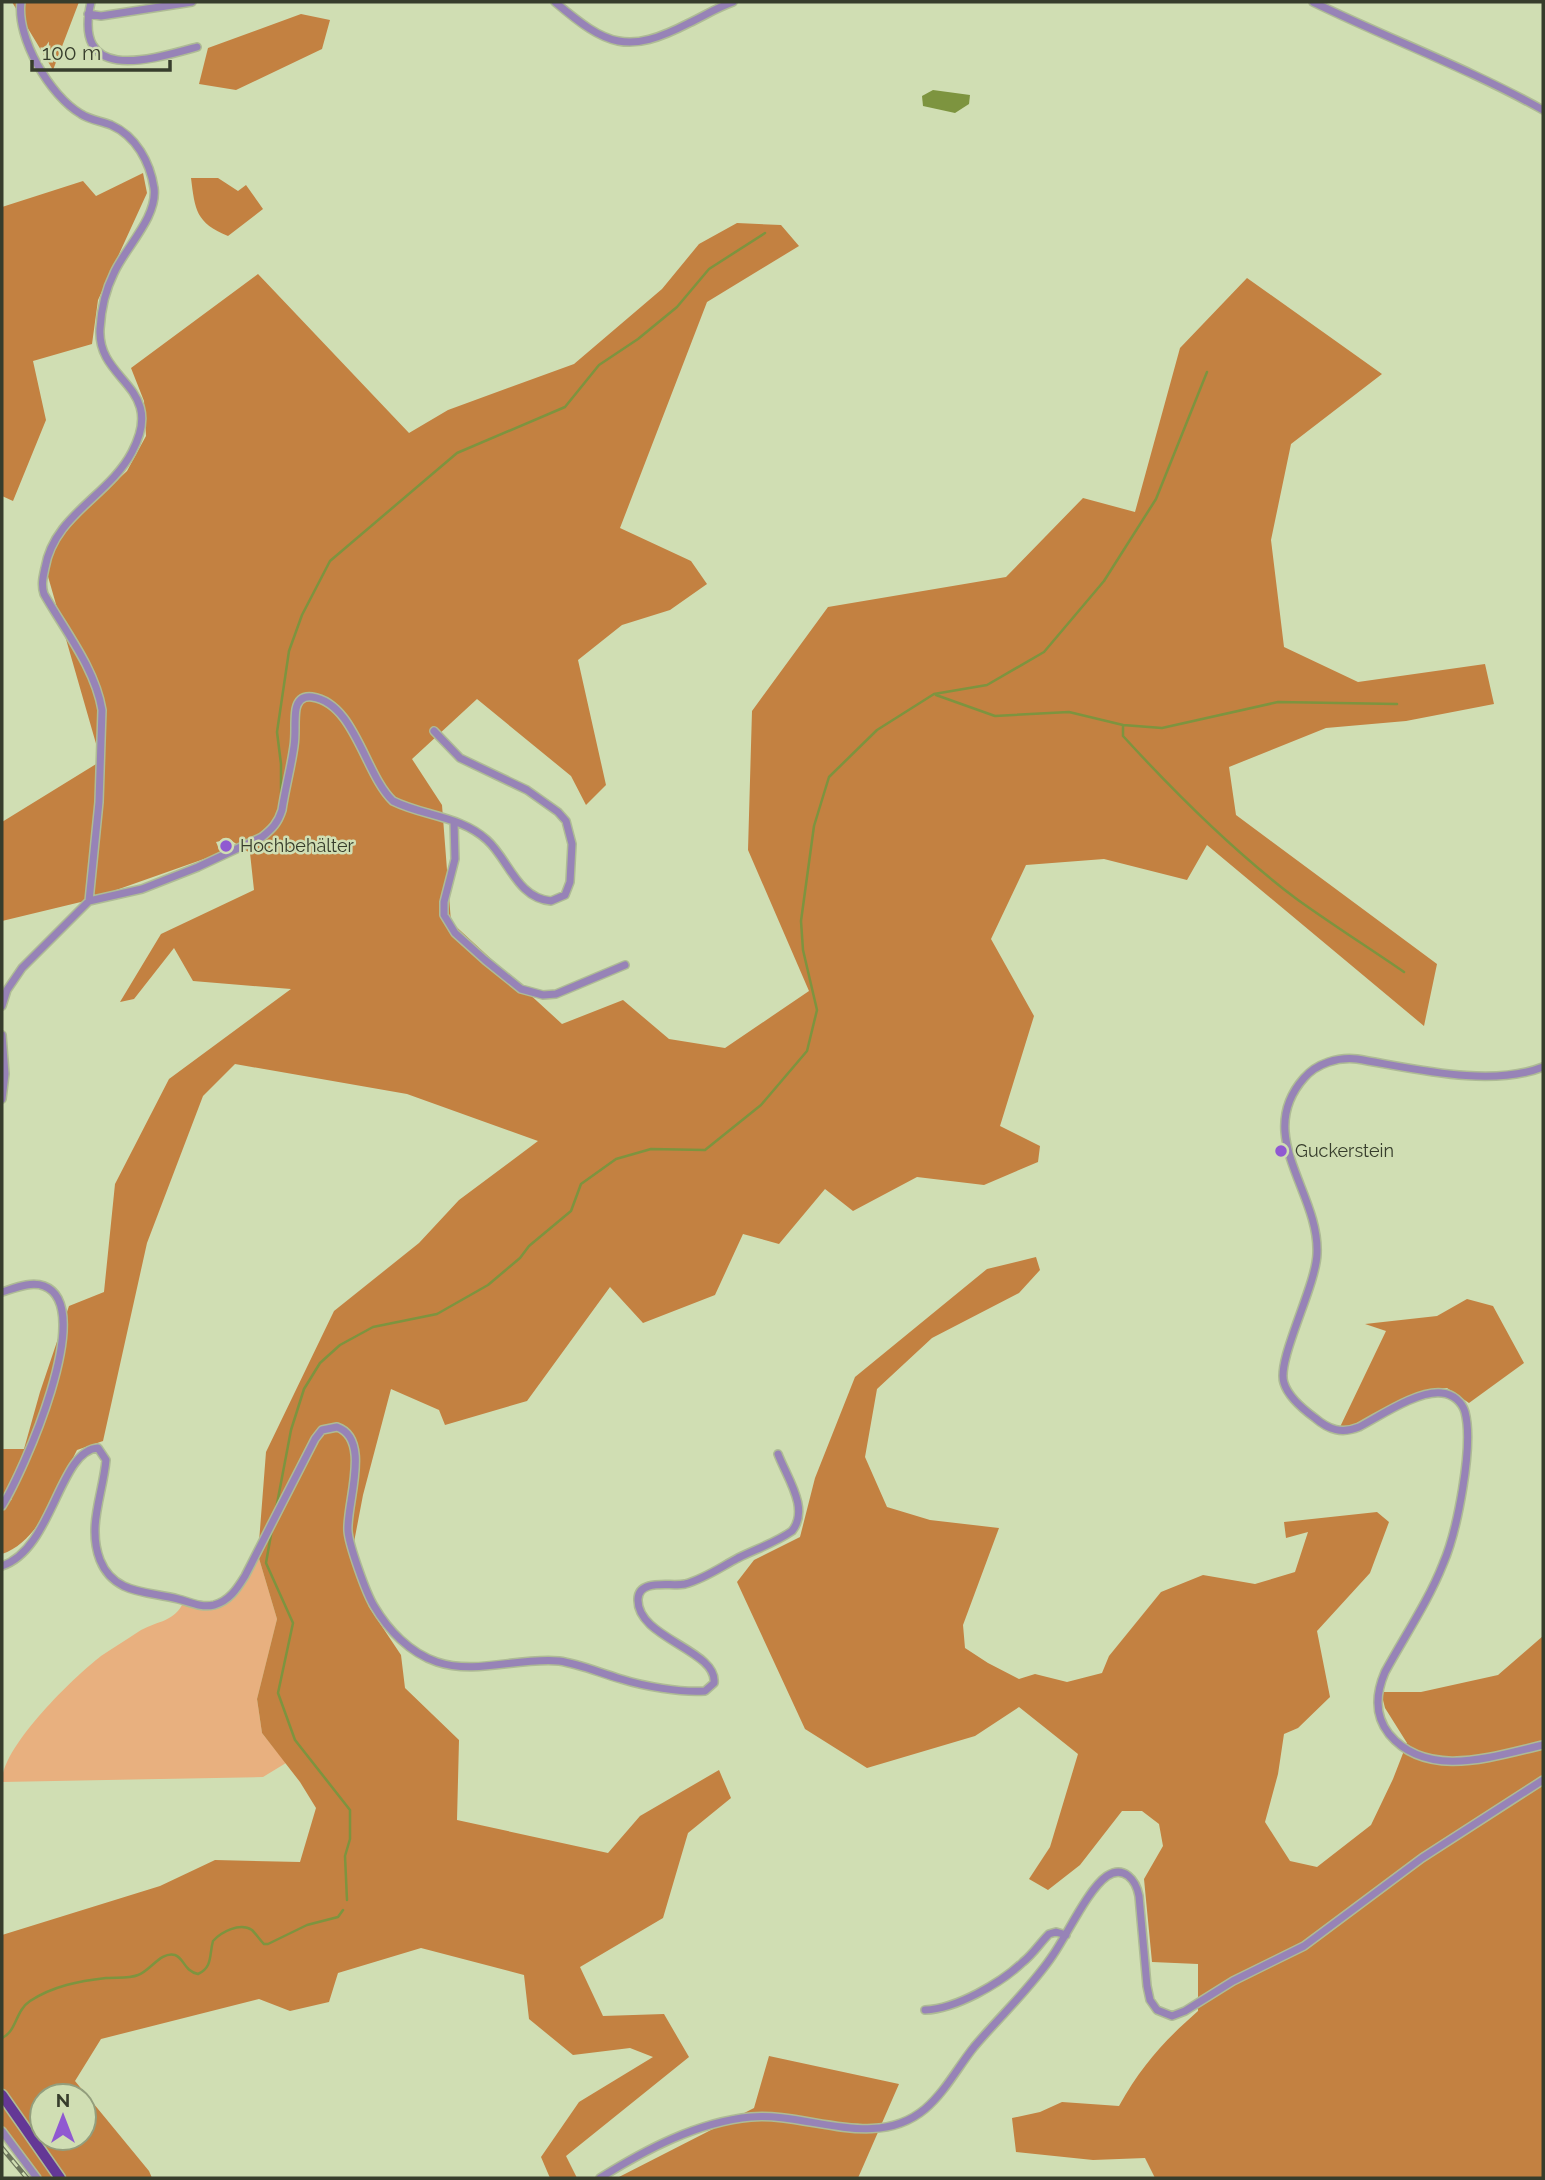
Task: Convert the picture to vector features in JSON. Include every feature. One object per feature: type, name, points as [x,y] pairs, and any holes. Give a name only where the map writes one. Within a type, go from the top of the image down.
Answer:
[{"type":"main road","points":[[2,2095],[60,2178]]},
{"type":"street","points":[[21,2],[24,35],[39,65],[59,94],[74,109],[89,118],[119,129],[133,141],[148,168],[154,194],[145,221],[109,284],[100,335],[106,358],[136,396],[142,413],[142,428],[126,462],[54,539],[47,556],[42,584],[44,594],[91,677],[102,710],[98,813],[89,901]]},
{"type":"street","points":[[91,2],[88,26],[93,44],[101,55],[114,61],[152,58],[197,47]]},
{"type":"street","points":[[88,14],[101,16],[192,2]]},
{"type":"street","points":[[555,2],[577,21],[603,37],[629,44],[661,38],[733,2]]},
{"type":"street","points":[[1313,2],[1513,93],[1543,110]]},
{"type":"street","points":[[2,1006],[7,990],[22,968],[89,901],[142,889],[198,867],[270,831],[280,818],[293,753],[297,707],[302,698],[306,697],[321,700],[336,710],[365,755],[385,794],[393,800],[470,827],[487,840],[530,895],[551,901],[560,898],[568,891],[572,844],[566,821],[558,811],[527,790],[460,758],[434,731]]},
{"type":"street","points":[[454,822],[455,859],[444,902],[444,915],[455,933],[485,960],[521,989],[543,995],[556,994],[625,965]]},
{"type":"street","points":[[2,1035],[5,1074],[2,1099]]},
{"type":"street","points":[[1543,1067],[1512,1073],[1467,1076],[1357,1059],[1341,1059],[1321,1065],[1308,1073],[1295,1088],[1285,1116],[1285,1136],[1315,1230],[1317,1254],[1314,1276],[1284,1362],[1282,1377],[1286,1388],[1302,1407],[1321,1423],[1336,1430],[1359,1427],[1428,1394],[1445,1393],[1462,1405],[1467,1451],[1450,1545],[1443,1567],[1385,1672],[1378,1690],[1380,1719],[1399,1744],[1410,1752],[1431,1760],[1458,1761],[1543,1745]]},
{"type":"street","points":[[2,1292],[31,1284],[41,1284],[51,1289],[58,1298],[62,1325],[57,1375],[40,1422],[2,1506]]},
{"type":"street","points":[[2,1566],[17,1558],[39,1534],[75,1462],[90,1449],[98,1448],[106,1460],[98,1495],[95,1534],[101,1562],[107,1573],[126,1588],[136,1591],[199,1605],[219,1604],[231,1596],[244,1576],[314,1439],[323,1430],[332,1427],[346,1431],[355,1451],[349,1538],[368,1594],[380,1616],[409,1647],[436,1661],[467,1666],[555,1661],[636,1683],[705,1691],[714,1683],[713,1670],[650,1623],[639,1607],[639,1595],[643,1589],[650,1586],[675,1586],[702,1578],[792,1531],[797,1523],[799,1504],[778,1454]]},
{"type":"street","points":[[600,2178],[661,2144],[708,2126],[740,2119],[760,2117],[871,2129],[905,2122],[917,2115],[936,2098],[975,2047],[1045,1966],[1101,1881],[1111,1874],[1122,1872],[1128,1875],[1138,1889],[1150,2000],[1161,2014],[1178,2015],[1219,1988],[1304,1946],[1422,1858],[1543,1780]]},
{"type":"street","points":[[925,2010],[938,2009],[982,1990],[1020,1965],[1049,1934],[1056,1932],[1066,1935]]},
{"type":"street","points":[[2,2131],[37,2178]]},
{"type":"shaded area","points":[[12,2],[79,2],[53,70]]},
{"type":"shaded area","points":[[301,14],[330,20],[322,49],[236,90],[199,84],[208,48]]},
{"type":"shaded area","points":[[933,90],[970,95],[969,104],[955,113],[923,106],[922,96]]},
{"type":"shaded area","points":[[143,173],[147,193],[98,300],[92,344],[33,361],[46,420],[13,501],[2,496],[2,207],[83,181],[96,196]]},
{"type":"shaded area","points":[[191,178],[218,178],[238,191],[246,185],[263,209],[228,236],[209,226],[199,214]]},
{"type":"shaded area","points":[[737,223],[781,225],[799,246],[707,302],[620,528],[691,561],[707,584],[670,610],[622,625],[578,660],[606,785],[586,805],[571,776],[477,699],[412,759],[442,805],[451,922],[562,1024],[623,1000],[669,1039],[725,1048],[809,991],[748,850],[752,711],[828,607],[1006,577],[1083,498],[1135,512],[1180,348],[1247,278],[1382,374],[1291,444],[1271,540],[1284,647],[1358,682],[1485,664],[1494,704],[1406,721],[1326,728],[1229,767],[1236,815],[1437,964],[1424,1026],[1207,845],[1187,880],[1104,859],[1026,865],[991,939],[1034,1016],[1000,1126],[1040,1146],[1038,1162],[984,1185],[917,1177],[853,1211],[825,1189],[779,1244],[743,1234],[715,1295],[643,1323],[610,1287],[527,1401],[445,1425],[439,1410],[391,1389],[363,1495],[351,1558],[369,1607],[401,1655],[405,1688],[459,1740],[457,1820],[608,1853],[640,1816],[719,1770],[731,1798],[688,1833],[663,1918],[580,1967],[603,2016],[664,2014],[689,2057],[566,2156],[577,2178],[550,2178],[541,2157],[579,2102],[653,2057],[630,2048],[573,2055],[529,2019],[524,1975],[421,1948],[338,1973],[329,2002],[290,2011],[259,1999],[101,2039],[76,2082],[28,2082],[28,2152],[98,2152],[98,2109],[152,2178],[41,2178],[2,2125],[2,1935],[160,1886],[215,1860],[300,1862],[316,1808],[300,1782],[262,1733],[257,1699],[277,1619],[258,1555],[266,1452],[334,1311],[419,1243],[459,1200],[538,1141],[407,1094],[235,1064],[203,1096],[147,1243],[103,1441],[77,1450],[38,1525],[15,1547],[2,1554],[2,1509],[12,1499],[2,1494],[2,1449],[24,1449],[69,1306],[104,1292],[115,1184],[169,1079],[291,989],[193,981],[174,948],[134,999],[120,1002],[161,934],[254,890],[250,853],[229,839],[216,842],[221,853],[85,901],[2,921],[2,822],[101,761],[47,573],[58,536],[127,471],[146,436],[144,401],[131,368],[258,274],[409,433],[448,410],[574,364],[662,289],[699,244]]},
{"type":"shaded area","points":[[1036,1257],[1040,1270],[1019,1293],[932,1338],[877,1389],[865,1457],[887,1507],[930,1520],[999,1528],[963,1625],[965,1648],[1019,1679],[1035,1674],[1067,1682],[1102,1673],[1109,1656],[1161,1592],[1203,1575],[1255,1584],[1295,1572],[1308,1532],[1286,1538],[1284,1522],[1377,1512],[1389,1522],[1370,1573],[1317,1631],[1330,1697],[1298,1728],[1284,1734],[1278,1774],[1265,1822],[1290,1861],[1317,1867],[1371,1825],[1407,1743],[1385,1708],[1381,1692],[1421,1692],[1498,1675],[1543,1636],[1543,2178],[1155,2178],[1145,2158],[1093,2160],[1016,2152],[1012,2118],[1040,2112],[1062,2102],[1119,2106],[1154,2054],[1198,2011],[1198,1964],[1152,1962],[1144,1879],[1163,1846],[1159,1824],[1142,1811],[1122,1811],[1080,1865],[1048,1890],[1029,1879],[1050,1847],[1078,1754],[1019,1707],[975,1736],[867,1768],[805,1729],[737,1582],[754,1560],[800,1537],[815,1478],[855,1377],[987,1269]]},
{"type":"shaded area","points":[[1467,1299],[1493,1306],[1524,1363],[1469,1403],[1447,1388],[1426,1390],[1361,1423],[1340,1427],[1386,1331],[1365,1324],[1437,1316]]},
{"type":"shaded area","points":[[258,1555],[277,1619],[257,1699],[262,1733],[286,1763],[263,1777],[2,1782],[5,1767],[26,1732],[57,1696],[89,1666],[144,1628],[168,1619],[182,1605],[213,1608],[232,1600]]},
{"type":"shaded area","points":[[769,2056],[899,2084],[858,2178],[617,2178],[754,2108]]},
{"type":"waterway","points":[[281,792],[277,732],[289,651],[302,615],[330,561],[457,453],[565,407],[599,365],[638,339],[677,307],[709,269],[765,233]]},
{"type":"waterway","points":[[276,1509],[291,1430],[304,1389],[320,1363],[340,1345],[373,1327],[437,1314],[488,1285],[571,1211],[581,1184],[616,1159],[651,1149],[705,1150],[761,1105],[807,1051],[817,1010],[803,950],[801,921],[814,826],[829,777],[877,730],[934,694],[987,685],[1044,652],[1104,581],[1156,499],[1207,372]]},
{"type":"waterway","points":[[936,695],[995,716],[1069,712],[1123,725],[1162,728],[1278,702],[1397,704]]},
{"type":"waterway","points":[[1123,725],[1123,736],[1143,758],[1251,862],[1298,900],[1404,972]]},
{"type":"waterway","points":[[272,1529],[266,1563],[293,1623],[278,1693],[295,1740],[350,1810],[350,1839],[345,1856],[347,1900]]},
{"type":"waterway","points":[[2,2038],[11,2031],[25,2005],[57,1988],[96,1979],[134,1976],[170,1955],[178,1957],[190,1970],[198,1974],[208,1964],[213,1941],[226,1931],[247,1928],[264,1944],[268,1944],[307,1925],[338,1917],[343,1910]]},
{"type":"railway","points":[[2,2148],[27,2178]]},
{"type":"place","name":"Hochbehälter","points":[[226,846]]},
{"type":"place","name":"Guckerstein","points":[[1281,1151]]}]
